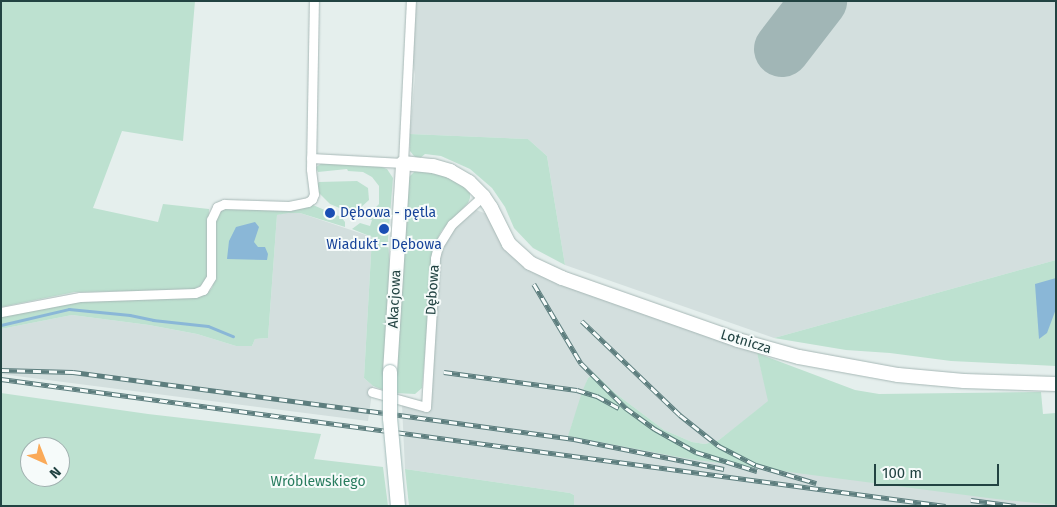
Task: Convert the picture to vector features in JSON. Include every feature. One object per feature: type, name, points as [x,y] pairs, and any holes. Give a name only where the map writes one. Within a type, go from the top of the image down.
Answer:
[{"type":"street","points":[[1,312],[80,296],[196,293],[203,290],[211,277],[212,220],[217,207],[224,204],[289,206],[308,202],[314,194],[311,178],[311,158],[314,1]]},
{"type":"street","name":"Akacjowa","points":[[398,506],[390,418],[390,372],[411,1]]},
{"type":"street","points":[[311,158],[426,165],[450,171],[469,182],[483,196]]},
{"type":"street","name":"Lotnicza","points":[[483,196],[509,244],[530,263],[562,278],[738,340],[799,357],[898,374],[964,381],[1056,384]]},
{"type":"street","name":"Dębowa","points":[[372,392],[426,408],[435,258],[438,246],[452,224],[483,196]]},
{"type":"shaded area","points":[[415,1],[1056,1],[1056,260],[774,338],[565,265],[547,156],[528,139],[410,134],[415,75],[412,56]]},
{"type":"shaded area","points":[[476,210],[487,214],[498,237],[560,281],[757,353],[769,401],[719,440],[705,444],[692,442],[664,430],[615,393],[594,373],[588,378],[570,430],[1056,495],[1056,506],[574,506],[574,495],[570,493],[405,469],[402,405],[431,408],[439,260],[446,241],[454,229]]},
{"type":"shaded area","points":[[288,212],[300,213],[372,237],[364,378],[373,386],[368,421],[1,374],[1,329],[72,315],[149,325],[197,334],[236,346],[252,346],[255,339],[268,338],[277,215]]},
{"type":"green space","points":[[1,1],[195,1],[183,141],[122,131],[93,208],[158,222],[163,204],[209,209],[207,278],[202,285],[193,290],[75,292],[1,307]]},
{"type":"green space","points":[[410,134],[528,139],[547,156],[565,265],[533,248],[514,228],[505,207],[492,188],[470,169],[441,156],[425,154],[419,159],[414,156],[410,151]]},
{"type":"green space","points":[[322,163],[379,166],[387,169],[393,178],[388,240],[390,270],[386,391],[373,386],[364,378],[372,237],[352,229],[360,223],[370,226],[372,220],[365,218],[379,204],[379,186],[372,177],[363,172],[348,171],[347,169],[318,172],[316,167]]},
{"type":"green space","points":[[416,170],[436,172],[464,186],[470,192],[470,198],[468,203],[442,230],[434,245],[422,388],[415,394],[395,393],[408,178]]},
{"type":"green space","points":[[357,181],[368,188],[369,200],[359,209],[349,212],[330,204],[319,193],[316,185],[319,182]]},
{"type":"green space","points":[[313,205],[341,217],[345,222],[345,227],[300,213],[277,215],[268,338],[255,339],[252,346],[236,346],[197,334],[149,325],[72,315],[1,329],[1,316],[81,299],[205,295],[212,288],[215,278],[216,217],[220,211],[227,208],[295,208]]},
{"type":"green space","points":[[1056,260],[1056,366],[951,361],[890,353],[846,350],[774,338]]},
{"type":"green space","points":[[757,353],[855,390],[879,394],[1041,392],[1043,414],[1056,413],[1056,505],[996,499],[689,459],[568,436],[582,392],[588,378],[594,373],[615,393],[664,430],[692,442],[705,444],[719,440],[768,401]]},
{"type":"green space","name":"Wróblewskiego","points":[[1,393],[148,414],[321,434],[314,459],[383,467],[388,506],[1,506]]},
{"type":"green space","points":[[405,469],[570,493],[574,495],[574,506],[409,506]]},
{"type":"water","points":[[255,222],[259,227],[254,242],[258,247],[265,247],[268,254],[267,260],[227,259],[229,241],[236,227]]},
{"type":"water","points":[[1056,278],[1056,309],[1047,333],[1039,339],[1035,284]]},
{"type":"waterway","points":[[1,325],[69,309],[208,326],[233,336]]},
{"type":"runway","points":[[782,49],[819,1]]},
{"type":"railway","points":[[534,284],[581,363],[626,408],[655,429],[696,452],[757,471]]},
{"type":"railway","points":[[582,321],[680,415],[719,446],[756,465],[816,483]]},
{"type":"railway","points":[[1,370],[73,372],[370,411],[574,439],[724,469]]},
{"type":"railway","points":[[444,372],[577,390],[597,396],[619,408]]},
{"type":"railway","points":[[1,379],[945,506]]},
{"type":"railway","points":[[971,500],[1016,506]]},
{"type":"place","name":"Dębowa - pętla","points":[[330,213]]},
{"type":"place","name":"Wiadukt - Dębowa","points":[[384,229]]}]
